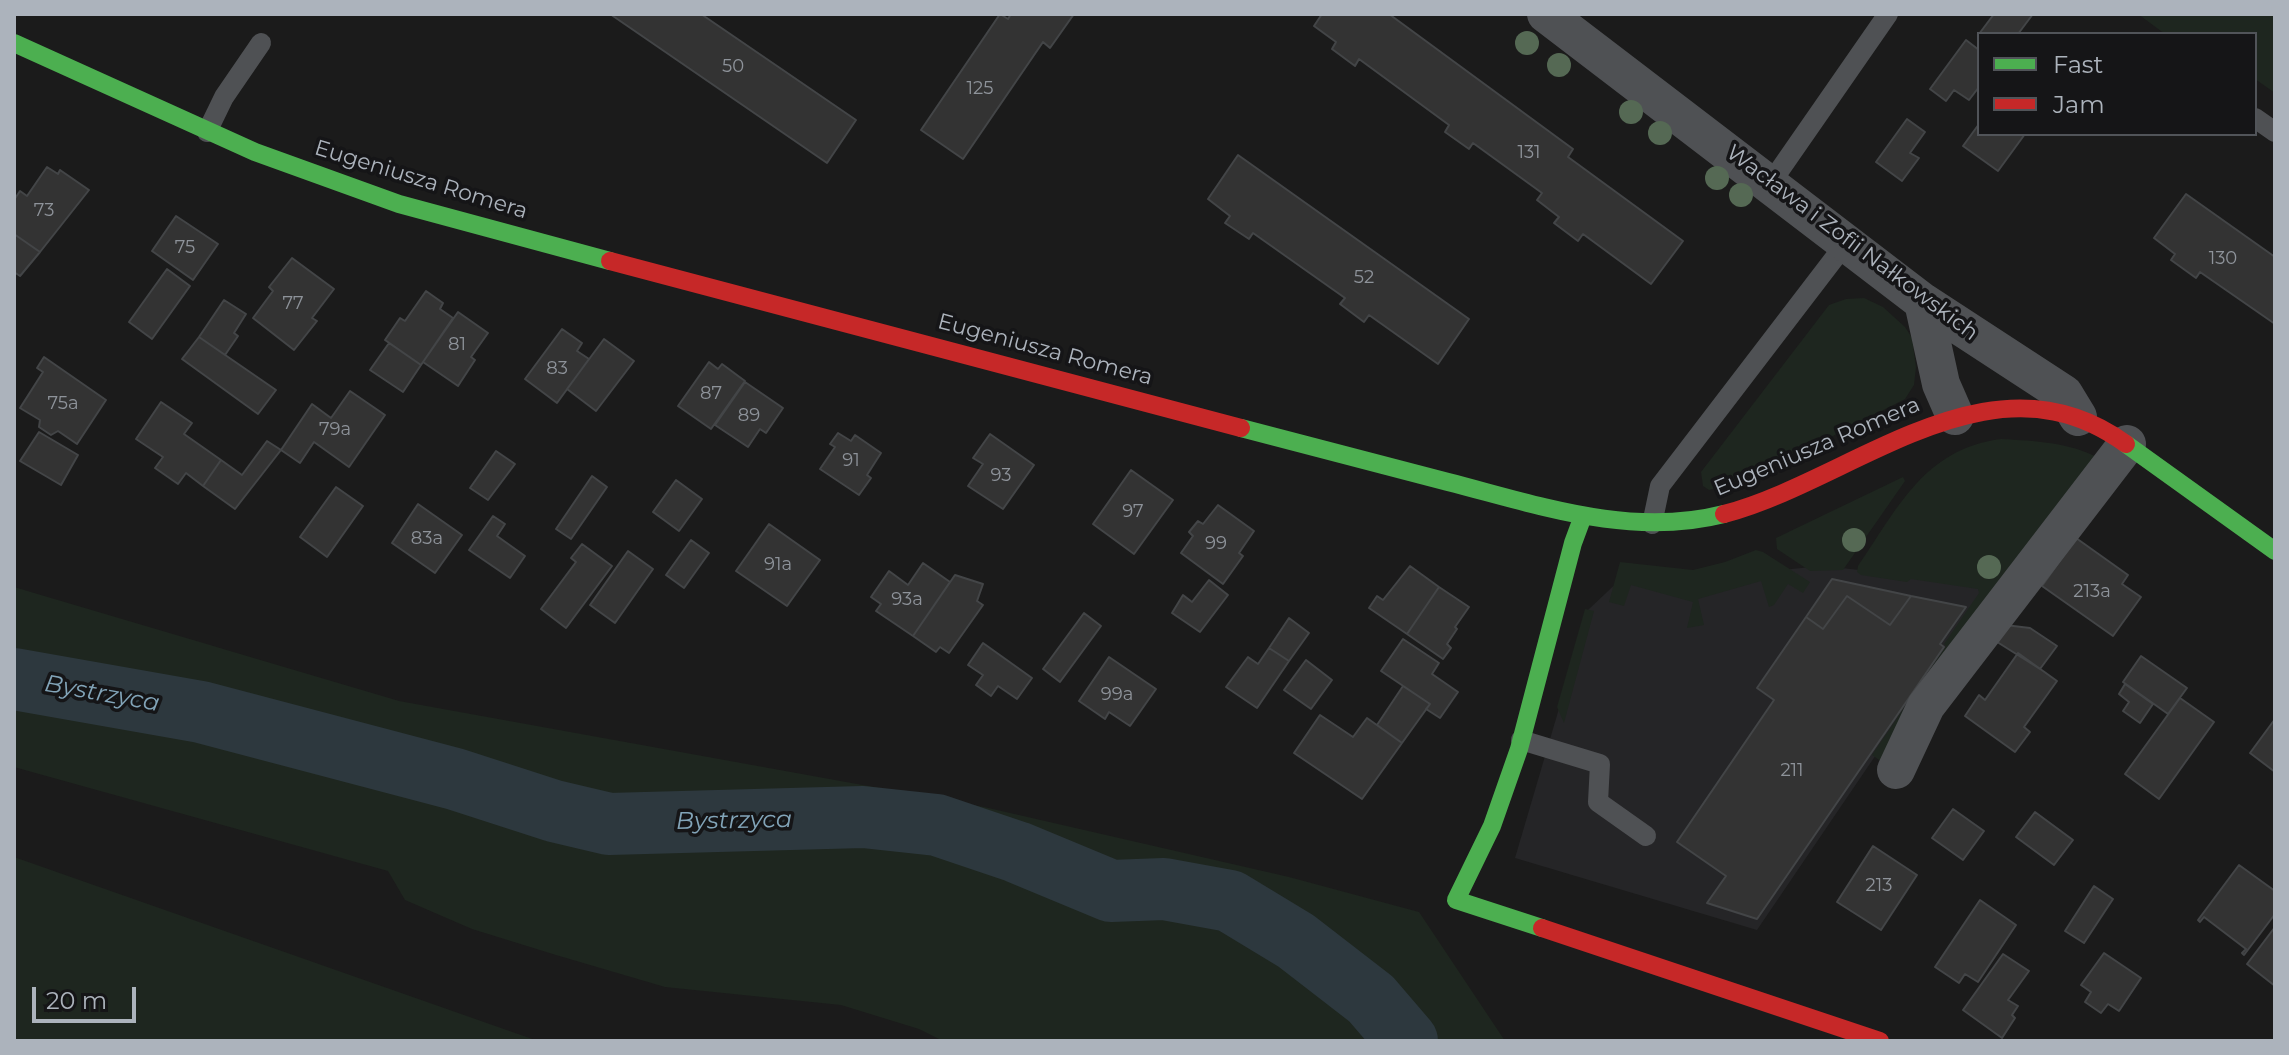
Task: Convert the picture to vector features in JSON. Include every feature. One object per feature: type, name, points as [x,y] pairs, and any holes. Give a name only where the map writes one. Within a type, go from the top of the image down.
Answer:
[{"type":"street","name":"Wacława i Zofii Nałkowskich","points":[[1546,14],[1923,302],[2064,394],[2078,417],[2109,431],[2275,551]]},
{"type":"street","name":"Eugeniusza Romera","points":[[14,43],[207,132],[334,182],[411,207],[1380,465],[1583,516],[1652,524],[1694,520],[1751,505],[1892,439],[1955,416],[2006,408],[2078,417]]},
{"type":"street","points":[[1923,302],[1941,384],[1955,416]]},
{"type":"street","points":[[1896,770],[1926,706],[2127,444]]},
{"type":"street","points":[[1583,516],[1573,543],[1521,740],[1492,826],[1456,900],[1880,1041]]},
{"type":"lane","points":[[1770,184],[1888,14]]},
{"type":"lane","points":[[207,132],[224,97],[261,43]]},
{"type":"lane","points":[[2257,119],[2275,132]]},
{"type":"lane","points":[[1652,524],[1660,486],[1846,243]]},
{"type":"lane","points":[[1521,740],[1600,764],[1598,802],[1646,836]]},
{"type":"shaded area","points":[[2138,14],[2275,14],[2275,93],[2257,80],[2257,32],[2162,32]]},
{"type":"shaded area","points":[[1864,298],[1883,307],[1905,327],[1912,338],[1916,367],[1914,385],[1905,399],[1728,484],[1709,490],[1703,486],[1701,472],[1829,305],[1846,299]]},
{"type":"shaded area","points":[[2001,439],[2063,445],[2099,458],[1885,764],[1872,755],[1979,593],[1978,589],[1861,575],[1857,572],[1858,566],[1901,503],[1932,468],[1974,445]]},
{"type":"shaded area","points":[[1903,477],[1905,481],[1843,570],[1810,571],[1777,549],[1776,538]]},
{"type":"shaded area","points":[[1756,550],[1810,582],[1803,593],[1788,584],[1774,605],[1769,607],[1761,581],[1698,599],[1704,625],[1687,628],[1693,602],[1631,585],[1624,606],[1609,602],[1620,562],[1693,570]]},
{"type":"shaded area","points":[[1822,566],[1992,584],[1757,930],[1515,858],[1588,610],[1624,576],[1761,572]]},
{"type":"shaded area","points":[[14,587],[399,701],[984,807],[1289,877],[1419,912],[1505,1041],[943,1041],[919,1029],[841,1005],[665,987],[556,955],[472,929],[405,900],[388,871],[14,767]]},
{"type":"shaded area","points":[[1585,609],[1594,611],[1564,723],[1557,707]]},
{"type":"shaded area","points":[[14,857],[538,1041],[14,1041]]},
{"type":"building","points":[[610,14],[701,14],[856,120],[827,163]]},
{"type":"building","points":[[1000,14],[1008,19],[1011,14],[1074,14],[1050,48],[1043,42],[963,159],[921,130]]},
{"type":"building","points":[[1322,14],[1389,14],[1573,149],[1568,157],[1683,241],[1651,284],[1583,234],[1578,241],[1554,223],[1559,217],[1537,200],[1542,193],[1473,143],[1469,149],[1445,132],[1449,125],[1359,59],[1355,66],[1332,49],[1336,42],[1314,26]]},
{"type":"building","points":[[1994,14],[2033,14],[2020,32],[1980,32]]},
{"type":"building","points":[[1966,40],[1977,48],[1977,90],[1969,100],[1954,90],[1946,101],[1930,89]]},
{"type":"building","points":[[1907,119],[1925,132],[1910,153],[1919,158],[1902,181],[1876,162]]},
{"type":"building","points":[[1977,127],[1977,136],[2024,136],[1998,171],[1963,146]]},
{"type":"building","points":[[1238,155],[1469,319],[1438,364],[1369,315],[1364,322],[1340,304],[1345,298],[1253,233],[1249,239],[1225,223],[1230,216],[1208,199]]},
{"type":"building","points":[[47,167],[58,174],[60,170],[89,190],[40,252],[14,234],[14,200],[20,191],[27,196]]},
{"type":"building","points":[[2186,194],[2275,257],[2275,324],[2200,272],[2196,278],[2171,260],[2175,254],[2154,238]]},
{"type":"building","points":[[176,216],[218,244],[193,280],[152,251]]},
{"type":"building","points":[[14,234],[40,252],[20,276],[14,272]]},
{"type":"building","points":[[292,258],[334,289],[312,318],[317,321],[294,350],[253,318],[273,291],[269,287]]},
{"type":"building","points":[[167,269],[190,286],[152,339],[129,322]]},
{"type":"building","points":[[426,291],[443,303],[440,309],[453,318],[421,365],[385,340],[400,318],[405,321]]},
{"type":"building","points":[[224,300],[246,314],[234,333],[238,336],[225,355],[199,337]]},
{"type":"building","points":[[458,312],[488,333],[471,357],[475,360],[458,386],[423,362]]},
{"type":"building","points":[[562,329],[582,343],[577,351],[589,359],[557,403],[525,379]]},
{"type":"building","points":[[199,337],[276,390],[258,414],[182,359]]},
{"type":"building","points":[[604,339],[634,361],[596,411],[567,389]]},
{"type":"building","points":[[389,343],[421,365],[403,392],[370,370]]},
{"type":"building","points":[[44,357],[106,400],[77,444],[58,431],[51,435],[39,427],[40,420],[20,408],[43,372],[37,368]]},
{"type":"building","points":[[709,362],[718,369],[722,364],[745,381],[711,429],[678,406]]},
{"type":"building","points":[[745,382],[783,408],[766,433],[760,429],[748,447],[715,425]]},
{"type":"building","points":[[350,391],[385,415],[349,467],[314,442],[300,463],[281,450],[312,404],[331,418]]},
{"type":"building","points":[[161,402],[192,423],[184,434],[221,460],[203,486],[186,473],[178,484],[155,468],[163,457],[136,439]]},
{"type":"building","points":[[39,432],[78,455],[61,485],[20,461]]},
{"type":"building","points":[[838,433],[851,441],[855,435],[881,453],[867,475],[871,478],[859,495],[820,469],[835,447],[830,444]]},
{"type":"building","points":[[990,434],[1034,465],[1003,509],[968,486],[983,464],[973,458]]},
{"type":"building","points":[[267,441],[281,450],[235,509],[203,486],[221,460],[242,475]]},
{"type":"building","points":[[496,451],[515,464],[488,500],[470,488]]},
{"type":"building","points":[[1131,470],[1173,500],[1134,554],[1093,524]]},
{"type":"building","points":[[592,476],[607,487],[571,539],[556,529]]},
{"type":"building","points":[[676,480],[702,499],[679,531],[653,512]]},
{"type":"building","points":[[336,487],[363,506],[327,557],[300,537]]},
{"type":"building","points":[[418,504],[462,535],[435,573],[392,543]]},
{"type":"building","points":[[1218,505],[1254,531],[1239,553],[1243,556],[1223,584],[1181,553],[1193,536],[1189,532],[1198,521],[1203,524]]},
{"type":"building","points":[[493,516],[505,524],[497,536],[525,556],[510,578],[469,550]]},
{"type":"building","points":[[769,524],[820,560],[787,606],[736,571]]},
{"type":"building","points":[[2076,538],[2128,575],[2122,584],[2141,597],[2113,636],[2042,586]]},
{"type":"building","points":[[691,540],[709,553],[684,588],[666,575]]},
{"type":"building","points":[[582,544],[612,566],[566,628],[541,609],[576,562],[571,558]]},
{"type":"building","points":[[628,551],[653,569],[615,623],[590,605]]},
{"type":"building","points":[[923,563],[950,582],[913,636],[876,611],[881,604],[871,597],[889,571],[908,585]]},
{"type":"building","points":[[1410,566],[1439,587],[1407,634],[1369,608],[1377,596],[1383,600]]},
{"type":"building","points":[[955,575],[983,584],[977,601],[983,605],[949,653],[940,647],[936,652],[913,636]]},
{"type":"building","points":[[1832,579],[1911,596],[1890,625],[1847,596],[1823,629],[1806,617]]},
{"type":"building","points":[[1209,580],[1228,595],[1200,632],[1172,613],[1183,595],[1192,602]]},
{"type":"building","points":[[1439,587],[1469,607],[1455,627],[1457,629],[1447,644],[1451,648],[1443,659],[1407,634]]},
{"type":"building","points":[[1847,596],[1890,625],[1911,596],[1966,607],[1940,644],[1944,647],[1757,919],[1707,903],[1726,876],[1677,842],[1774,700],[1757,688],[1806,617],[1823,629]]},
{"type":"building","points":[[1084,613],[1101,626],[1060,682],[1043,669]]},
{"type":"building","points":[[1289,618],[1309,633],[1289,661],[1269,648]]},
{"type":"building","points":[[2005,625],[2030,628],[2057,646],[2040,669],[1994,640]]},
{"type":"building","points":[[1403,639],[1439,663],[1432,674],[1458,692],[1440,718],[1426,709],[1430,704],[1381,671]]},
{"type":"building","points":[[983,643],[1032,678],[1017,699],[998,686],[991,696],[976,685],[983,675],[968,665]]},
{"type":"building","points":[[1269,648],[1289,661],[1257,708],[1226,687],[1248,657],[1258,664]]},
{"type":"building","points":[[2018,653],[2057,681],[2024,727],[2030,732],[2015,752],[1965,716],[1979,695],[1985,700]]},
{"type":"building","points":[[2141,656],[2187,688],[2168,714],[2123,682]]},
{"type":"building","points":[[1109,657],[1156,689],[1130,726],[1109,712],[1105,719],[1079,701]]},
{"type":"building","points":[[1306,660],[1332,680],[1311,709],[1284,690]]},
{"type":"building","points":[[2125,684],[2153,704],[2140,723],[2123,711],[2129,702],[2119,694]]},
{"type":"building","points":[[1403,686],[1430,704],[1402,743],[1377,725]]},
{"type":"building","points":[[2180,698],[2214,722],[2159,799],[2125,774]]},
{"type":"building","points":[[1320,715],[1353,737],[1367,718],[1402,743],[1362,799],[1294,753]]},
{"type":"building","points":[[2275,719],[2275,772],[2250,753]]},
{"type":"building","points":[[1953,809],[1984,831],[1963,860],[1932,838]]},
{"type":"building","points":[[2035,812],[2073,840],[2054,865],[2016,837]]},
{"type":"building","points":[[1873,846],[1917,875],[1881,930],[1837,902]]},
{"type":"building","points":[[2239,865],[2275,891],[2275,914],[2244,955],[2242,953],[2246,949],[2204,917],[2200,922],[2198,920]]},
{"type":"building","points":[[2094,886],[2113,899],[2084,943],[2065,931]]},
{"type":"building","points":[[1980,900],[2016,925],[1978,982],[1965,974],[1959,983],[1935,967]]},
{"type":"building","points":[[2275,927],[2275,986],[2247,964]]},
{"type":"building","points":[[2104,953],[2141,978],[2119,1011],[2108,1004],[2101,1013],[2085,1002],[2091,992],[2081,985]]},
{"type":"building","points":[[2003,954],[2029,971],[2008,1000],[2018,1006],[2012,1015],[2015,1018],[2002,1038],[1963,1010]]},
{"type":"waterway","name":"Bystrzyca","points":[[14,679],[201,712],[455,779],[554,811],[609,824],[863,817],[937,825],[1017,852],[1111,891],[1164,889],[1230,901],[1296,941],[1371,999],[1407,1041]]},
{"type":"traffic: fast","points":[[14,43],[255,152],[399,204],[610,261]]},
{"type":"traffic: fast","points":[[1241,428],[1584,516],[1654,522],[1724,514]]},
{"type":"traffic: fast","points":[[2126,444],[2275,551]]},
{"type":"traffic: fast","points":[[1542,928],[1456,900],[1492,826],[1519,749],[1573,543],[1583,516]]},
{"type":"traffic: jam","points":[[610,261],[1241,428]]},
{"type":"traffic: jam","points":[[1724,514],[1773,497],[1923,429],[1974,414],[2025,408],[2075,417],[2126,444]]},
{"type":"traffic: jam","points":[[1542,928],[1880,1041]]}]
